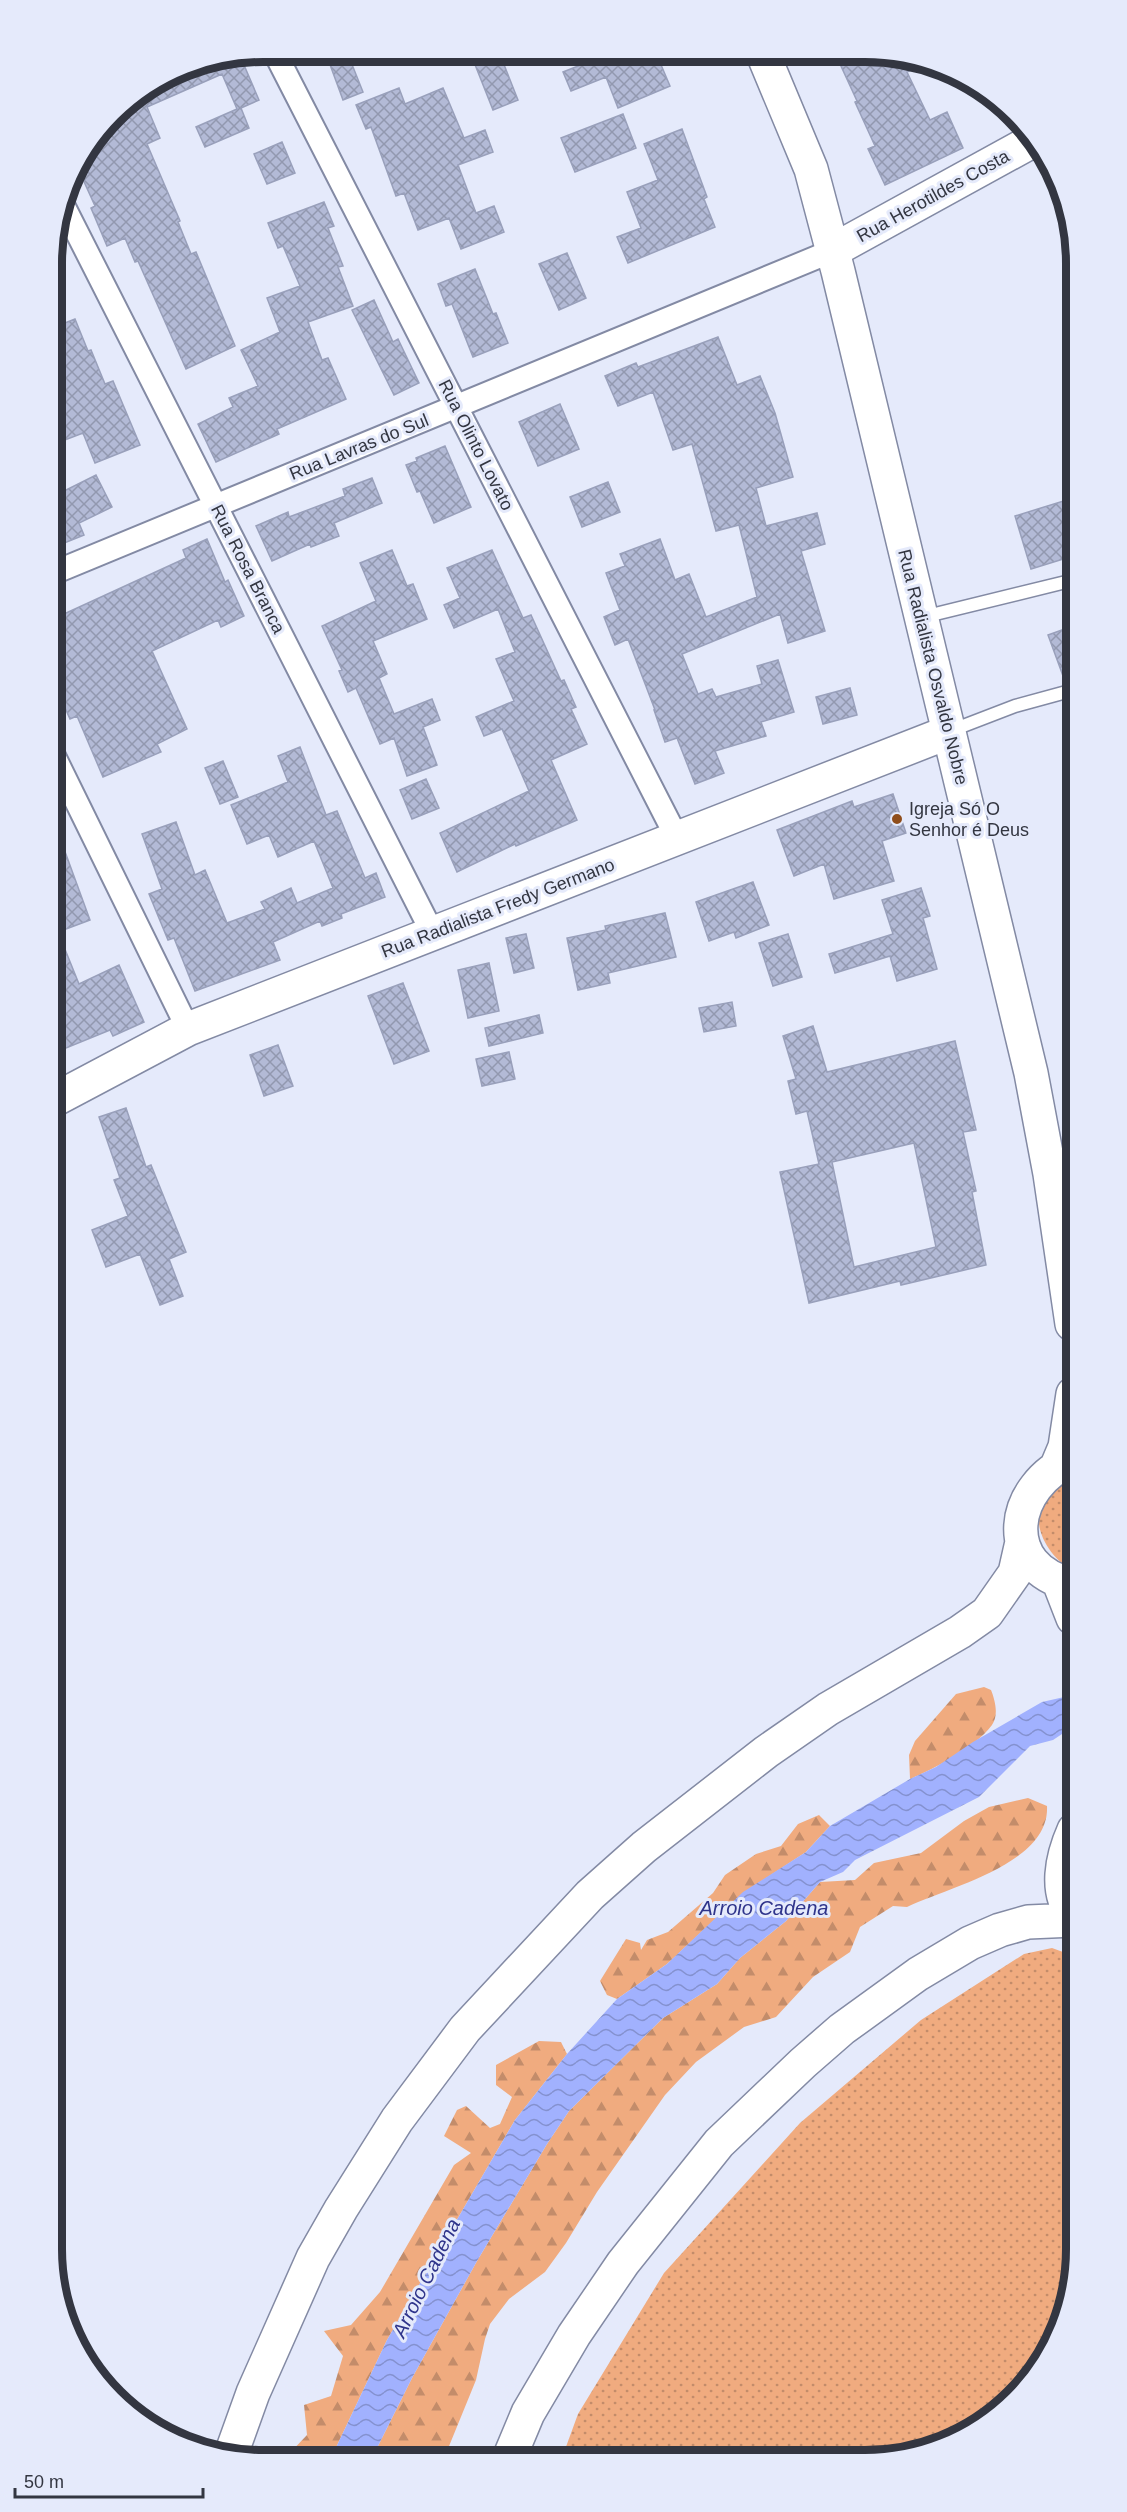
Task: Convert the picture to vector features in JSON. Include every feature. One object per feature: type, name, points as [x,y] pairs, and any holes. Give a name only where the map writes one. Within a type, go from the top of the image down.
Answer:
[{"type":"street","name":"Rua Olinto Lovato","points":[[280,62],[677,838]]},
{"type":"street","name":"Rua Radialista Osvaldo Nobre","points":[[767,62],[811,169],[832,251],[1030,1073],[1050,1174],[1065,1280]]},
{"type":"street","name":"Rua Herotildes Costa","points":[[832,251],[1027,144]]},
{"type":"street","name":"Rua Rosa Branca","points":[[67,214],[433,934]]},
{"type":"street","name":"Rua Lavras do Sul","points":[[62,569],[832,251]]},
{"type":"street","name":"Rua Radialista Fredy Germano","points":[[62,1096],[188,1029],[949,732]]},
{"type":"street","points":[[62,772],[188,1029]]},
{"type":"street","points":[[233,2449],[253,2393],[324,2238],[397,2120],[465,2029],[591,1894],[644,1846],[810,1721],[960,1632],[987,1613],[1015,1573],[1022,1542],[1021,1514],[1034,1487],[1065,1462],[1065,1444]]},
{"type":"street","points":[[1022,1542],[1030,1559],[1042,1572],[1065,1583]]},
{"type":"street","points":[[1065,1856],[1060,1887],[1065,1901]]},
{"type":"street","points":[[512,2451],[528,2413],[574,2335],[623,2263],[720,2143],[803,2063],[842,2029],[918,1974],[969,1943],[1000,1930],[1028,1922],[1065,1919]]},
{"type":"lane","points":[[921,618],[1066,581]]},
{"type":"lane","points":[[949,732],[1016,706],[1066,692]]},
{"type":"green space","points":[[1065,1477],[1065,1566],[1050,1550],[1040,1531],[1040,1510],[1044,1500]]},
{"type":"green space","points":[[984,1687],[991,1690],[995,1703],[996,1712],[992,1725],[976,1742],[910,1779],[909,1755],[915,1741],[956,1694]]},
{"type":"green space","points":[[1028,1798],[1047,1806],[1044,1826],[1032,1843],[1015,1858],[994,1871],[907,1907],[893,1906],[860,1927],[850,1952],[813,1977],[776,2017],[744,2027],[696,2062],[665,2095],[597,2192],[566,2243],[545,2272],[509,2299],[490,2324],[476,2380],[447,2451],[376,2451],[412,2378],[477,2261],[569,2111],[663,2018],[717,1984],[740,1958],[786,1921],[820,1882],[855,1880],[874,1863],[921,1853],[964,1821],[989,1807]]},
{"type":"green space","points":[[819,1815],[830,1826],[806,1852],[743,1893],[667,1964],[617,1999],[607,1995],[600,1981],[626,1939],[640,1943],[641,1950],[647,1940],[668,1932],[713,1893],[725,1875],[756,1854],[781,1846],[798,1824]]},
{"type":"green space","points":[[1052,1948],[1065,1953],[1065,2263],[1059,2302],[1050,2327],[1039,2350],[1007,2392],[976,2417],[954,2430],[917,2444],[891,2449],[865,2451],[564,2451],[578,2414],[664,2273],[800,2123],[921,2020],[1024,1954]]},
{"type":"green space","points":[[539,2041],[561,2042],[567,2054],[515,2120],[387,2340],[334,2451],[292,2451],[307,2435],[304,2405],[331,2396],[343,2356],[324,2331],[351,2325],[380,2292],[454,2165],[471,2153],[444,2136],[457,2110],[466,2106],[490,2128],[500,2124],[512,2097],[496,2085],[496,2065]]},
{"type":"water","name":"Arroio Cadena","points":[[1065,1697],[1065,1732],[1053,1740],[1030,1746],[979,1797],[855,1860],[843,1872],[820,1882],[786,1921],[740,1958],[717,1984],[663,2018],[569,2111],[477,2261],[412,2378],[376,2451],[334,2451],[387,2340],[515,2120],[567,2054],[617,1999],[667,1964],[743,1892],[806,1852],[830,1826],[910,1779],[936,1767],[973,1742],[1042,1702]]},
{"type":"building","points":[[329,62],[351,62],[363,92],[343,100]]},
{"type":"building","points":[[474,62],[503,62],[518,100],[493,110]]},
{"type":"building","points":[[588,62],[660,62],[670,86],[618,108],[606,77],[571,91],[563,72]]},
{"type":"building","points":[[850,62],[865,62],[891,63],[916,68],[907,72],[930,120],[947,112],[963,148],[885,185],[868,149],[875,146],[841,66]]},
{"type":"building","points":[[248,63],[244,65],[259,100],[241,108],[249,128],[205,147],[196,127],[237,109],[222,74],[147,107],[160,138],[147,144],[180,221],[178,222],[191,254],[196,252],[235,346],[186,369],[138,261],[135,262],[125,238],[107,246],[91,208],[95,206],[81,175],[103,140],[130,111],[162,88],[185,77],[223,65]]},
{"type":"building","points":[[399,88],[405,104],[443,88],[464,138],[485,130],[493,152],[458,165],[476,213],[494,206],[504,232],[461,249],[449,218],[418,230],[404,193],[396,196],[371,127],[366,129],[356,105]]},
{"type":"building","points":[[623,114],[636,148],[575,172],[561,138]]},
{"type":"building","points":[[682,129],[707,197],[704,199],[715,227],[628,263],[617,237],[641,228],[627,192],[658,180],[644,144]]},
{"type":"building","points":[[282,142],[295,173],[267,184],[254,154]]},
{"type":"building","points":[[324,202],[334,226],[328,228],[343,266],[338,267],[353,306],[308,322],[322,360],[328,358],[346,399],[277,429],[279,434],[216,462],[198,424],[233,407],[229,398],[258,386],[241,350],[280,332],[267,298],[300,286],[283,246],[278,248],[268,223]]},
{"type":"building","points":[[567,253],[586,298],[559,310],[539,264]]},
{"type":"building","points":[[475,269],[493,314],[496,313],[508,343],[473,357],[452,304],[446,306],[438,284]]},
{"type":"building","points":[[374,300],[393,342],[398,339],[419,383],[394,395],[352,310]]},
{"type":"building","points":[[75,319],[105,384],[113,381],[140,445],[95,463],[83,433],[62,441],[62,324]]},
{"type":"building","points":[[718,337],[737,385],[760,376],[775,413],[793,477],[756,488],[766,526],[817,513],[825,544],[801,551],[825,631],[788,643],[780,614],[682,654],[698,694],[712,689],[716,697],[762,684],[757,666],[778,660],[794,712],[761,722],[766,736],[715,751],[724,773],[695,784],[677,738],[665,742],[628,639],[615,645],[604,617],[620,610],[606,573],[625,566],[620,554],[660,539],[675,580],[689,574],[706,617],[757,597],[739,525],[716,531],[692,444],[673,450],[653,392],[618,406],[605,376],[636,363],[638,367]]},
{"type":"building","points":[[560,404],[579,449],[538,466],[519,422]]},
{"type":"building","points":[[445,446],[471,507],[434,523],[420,491],[417,492],[406,465],[417,461],[416,458]]},
{"type":"building","points":[[96,475],[112,507],[79,523],[84,535],[62,544],[62,492]]},
{"type":"building","points":[[372,478],[382,503],[334,523],[339,536],[311,547],[310,544],[272,561],[256,526],[288,512],[289,517],[345,496],[343,489]]},
{"type":"building","points":[[608,482],[620,512],[582,527],[570,497]]},
{"type":"building","points":[[1066,500],[1066,558],[1031,569],[1015,516]]},
{"type":"building","points":[[207,539],[225,582],[228,580],[244,616],[221,627],[218,620],[152,651],[187,729],[157,744],[161,752],[103,777],[77,716],[70,719],[62,701],[62,615],[186,558],[183,550]]},
{"type":"building","points":[[392,550],[407,586],[413,584],[427,619],[373,641],[387,674],[379,678],[394,714],[432,699],[440,720],[423,727],[437,765],[407,776],[394,738],[380,744],[356,688],[348,692],[339,671],[342,670],[322,626],[376,601],[360,563]]},
{"type":"building","points":[[492,550],[523,618],[531,615],[561,681],[564,680],[576,707],[571,709],[587,744],[551,760],[577,820],[516,846],[515,844],[457,872],[440,833],[529,791],[502,729],[484,736],[476,717],[514,701],[496,659],[515,652],[498,609],[454,628],[444,605],[460,598],[447,568]]},
{"type":"building","points":[[1066,629],[1066,683],[1048,635]]},
{"type":"building","points":[[850,688],[857,715],[823,724],[816,697]]},
{"type":"building","points":[[300,747],[326,815],[337,811],[365,878],[376,873],[385,897],[341,914],[342,918],[322,926],[320,921],[273,942],[280,960],[195,991],[174,938],[168,940],[149,894],[162,889],[142,834],[176,822],[195,875],[205,870],[227,923],[265,909],[261,902],[291,888],[297,903],[333,888],[314,841],[278,857],[269,835],[247,844],[231,805],[288,782],[278,756]]},
{"type":"building","points":[[223,761],[238,797],[220,804],[205,768]]},
{"type":"building","points":[[426,779],[439,808],[412,819],[400,790]]},
{"type":"building","points":[[893,794],[906,833],[882,841],[894,881],[834,899],[824,864],[794,876],[777,830],[852,801],[854,807]]},
{"type":"building","points":[[62,843],[90,920],[62,930]]},
{"type":"building","points":[[753,882],[769,925],[736,938],[734,932],[709,941],[696,902]]},
{"type":"building","points":[[921,888],[930,916],[923,918],[937,969],[897,981],[890,956],[835,973],[829,954],[893,934],[882,900]]},
{"type":"building","points":[[665,913],[676,957],[608,973],[610,983],[578,990],[567,938],[606,930],[605,926]]},
{"type":"building","points":[[526,934],[534,968],[514,973],[506,938]]},
{"type":"building","points":[[788,934],[802,977],[773,986],[759,943]]},
{"type":"building","points":[[62,942],[79,984],[119,965],[144,1022],[113,1036],[110,1030],[62,1050]]},
{"type":"building","points":[[489,963],[499,1011],[468,1018],[458,970]]},
{"type":"building","points":[[403,983],[429,1051],[394,1064],[368,996]]},
{"type":"building","points":[[732,1002],[736,1026],[704,1032],[699,1008]]},
{"type":"building","points":[[539,1015],[543,1033],[489,1046],[485,1028]]},
{"type":"building","points":[[813,1026],[827,1072],[955,1041],[976,1130],[963,1132],[976,1191],[972,1192],[986,1265],[901,1285],[900,1281],[809,1303],[780,1172],[819,1164],[807,1111],[796,1114],[788,1081],[796,1079],[783,1036]],"holes":[[[914,1143],[936,1247],[854,1267],[832,1162]]]},
{"type":"building","points":[[278,1045],[293,1086],[264,1096],[250,1055]]},
{"type":"building","points":[[509,1052],[515,1079],[482,1086],[476,1059]]},
{"type":"building","points":[[126,1108],[146,1167],[151,1165],[186,1252],[169,1259],[183,1296],[160,1305],[140,1254],[106,1267],[92,1230],[128,1216],[114,1180],[120,1178],[99,1117]]},
{"type":"place","name":"Igreja Só O Senhor é Deus","points":[[897,819]]}]
